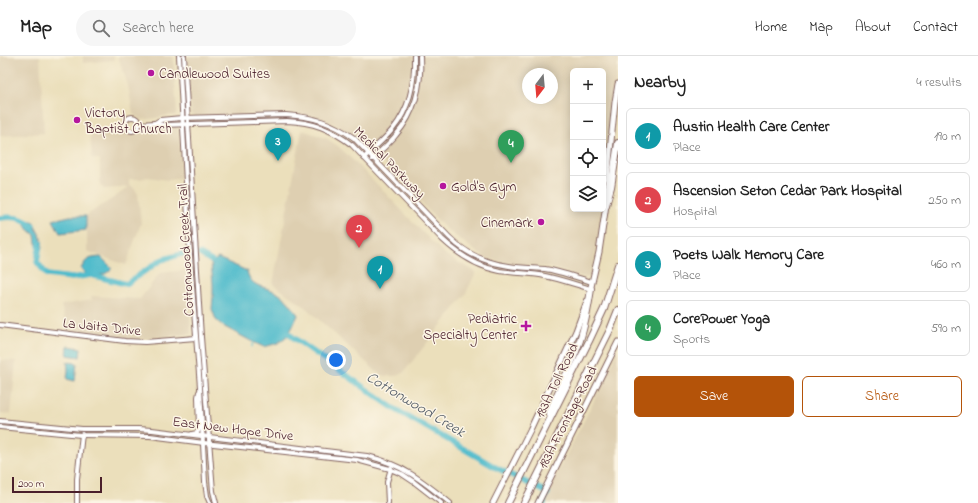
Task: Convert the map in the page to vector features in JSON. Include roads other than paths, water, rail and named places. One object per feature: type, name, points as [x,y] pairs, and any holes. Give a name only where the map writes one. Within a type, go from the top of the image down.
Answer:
[{"type":"highway","points":[[606,205],[611,187],[618,143]]},
{"type":"highway","name":"183A Toll Road","points":[[508,503],[590,341],[604,308],[618,265]]},
{"type":"highway","points":[[540,440],[555,398],[578,346],[586,319],[591,289]]},
{"type":"highway","name":"183A Toll Road","points":[[524,503],[610,330],[618,310]]},
{"type":"main road","name":"183A Frontage Road","points":[[606,205],[608,172],[618,84]]},
{"type":"main road","name":"183A Frontage Road","points":[[493,503],[530,430],[576,331],[591,289],[599,252],[605,212]]},
{"type":"main road","name":"183A Frontage Road","points":[[538,503],[618,342]]},
{"type":"street","name":"Cottonwood Creek Trail","points":[[179,56],[195,338],[204,443],[205,482],[207,496],[210,503]]},
{"type":"street","name":"Cottonwood Creek Trail","points":[[184,56],[209,443],[213,492],[216,503]]},
{"type":"street","points":[[364,158],[397,124],[407,106],[412,88],[414,56]]},
{"type":"street","points":[[368,162],[396,136],[412,110],[419,90],[421,75],[420,56]]},
{"type":"street","points":[[412,88],[419,90]]},
{"type":"street","name":"Medical Parkway","points":[[155,123],[160,120],[182,118],[274,115],[301,116],[325,122],[354,138],[455,243],[470,253],[489,262],[507,266],[546,269],[592,282]]},
{"type":"street","points":[[274,115],[274,122]]},
{"type":"street","name":"Medical Parkway","points":[[139,124],[155,123],[163,126],[287,121],[303,122],[324,128],[345,140],[451,247],[464,257],[490,268],[506,272],[541,275],[591,289]]},
{"type":"street","points":[[433,228],[437,225]]},
{"type":"street","points":[[506,272],[507,266]]},
{"type":"street","name":"La Jaita Drive","points":[[0,325],[125,341],[145,342],[202,337]]},
{"type":"street","points":[[191,434],[197,433],[199,429],[198,397],[200,387]]},
{"type":"street","name":"East New Hope Drive","points":[[0,421],[82,429],[138,429],[191,434],[367,456],[392,463],[415,476],[450,503]]},
{"type":"street","name":"East New Hope Drive","points":[[0,427],[82,435],[150,436],[357,460],[373,463],[402,474],[441,503]]},
{"type":"street","points":[[77,503],[77,479],[82,429]]},
{"type":"street","points":[[301,453],[304,448]]},
{"type":"street","points":[[388,503],[387,482],[392,463]]},
{"type":"water","points":[[70,216],[86,216],[86,230],[60,233],[53,220]]},
{"type":"water","points":[[33,221],[42,240],[42,247],[40,251],[36,243],[35,235],[25,226],[26,223]]},
{"type":"water","points":[[101,257],[112,268],[107,273],[89,276],[81,269],[89,259]]},
{"type":"water","points":[[218,258],[247,271],[249,277],[255,284],[274,291],[289,303],[298,315],[287,336],[278,343],[264,347],[223,326],[216,320],[212,309],[213,284],[211,263]]},
{"type":"water","points":[[68,346],[81,348],[80,357],[67,355]]},
{"type":"water","points":[[67,362],[77,363],[75,381],[67,379]]},
{"type":"waterway","name":"Cottonwood Creek","points":[[0,218],[18,218],[33,226]]},
{"type":"waterway","name":"Cottonwood Creek","points":[[40,243],[37,262],[47,275],[72,278],[91,275],[126,284],[161,260],[185,253]]},
{"type":"waterway","name":"Cottonwood Creek","points":[[200,254],[218,265]]},
{"type":"waterway","name":"Cottonwood Creek","points":[[283,328],[294,338],[393,408],[495,467],[548,493],[544,503]]},
{"type":"waterway","points":[[252,347],[254,342]]},
{"type":"place","name":"Candlewood Suites","points":[[151,73]]},
{"type":"place","name":"Victory Baptist Church","points":[[77,120]]},
{"type":"place","name":"Poets Walk Memory Care","points":[[278,161]]},
{"type":"place","name":"CorePower Yoga","points":[[511,163]]},
{"type":"place","name":"Gold's Gym","points":[[443,186]]},
{"type":"place","name":"Cinemark","points":[[541,222]]},
{"type":"place","name":"Ascension Seton Cedar Park Hospital","points":[[359,248]]},
{"type":"place","name":"Austin Health Care Center","points":[[380,289]]},
{"type":"place","name":"Pediatric Specialty Center","points":[[526,326]]}]
